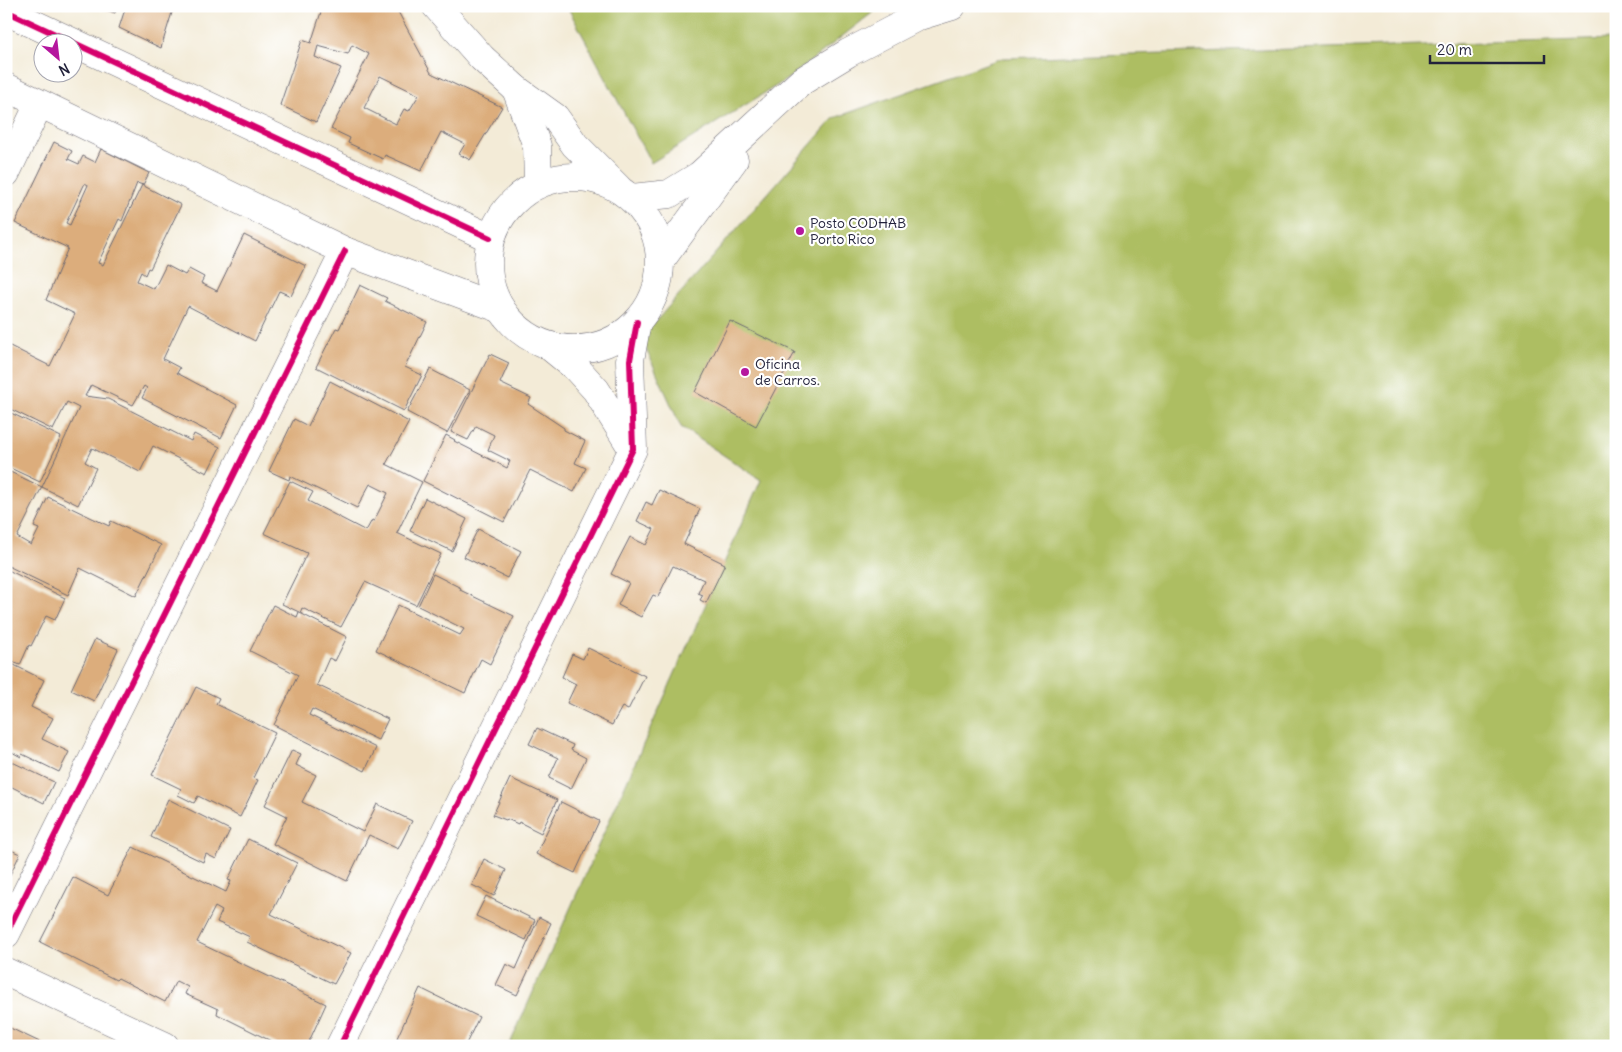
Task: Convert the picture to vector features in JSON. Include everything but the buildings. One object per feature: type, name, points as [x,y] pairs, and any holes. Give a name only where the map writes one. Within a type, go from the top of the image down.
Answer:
[{"type":"street","points":[[436,6],[482,58],[516,90],[555,117],[575,145],[647,215],[653,226],[661,260]]},
{"type":"street","points":[[500,310],[488,268],[490,238],[496,225],[514,201],[538,184],[574,179],[602,182],[625,193],[669,194],[700,175],[802,81],[848,53],[919,16],[952,6]]},
{"type":"street","points":[[6,11],[490,238]]},
{"type":"street","points":[[6,87],[345,251],[500,310],[521,332],[549,346],[576,368],[596,390],[633,449]]},
{"type":"street","points":[[516,90],[537,146],[538,184]]},
{"type":"street","points":[[6,173],[39,104]]},
{"type":"street","points":[[340,1046],[633,449],[630,360],[637,322],[654,294],[661,260],[766,116]]},
{"type":"street","points":[[6,934],[345,251]]},
{"type":"street","points":[[549,346],[580,349],[609,342],[637,322]]},
{"type":"street","points":[[6,972],[165,1046]]},
{"type":"green space","points":[[567,6],[881,6],[789,78],[651,163]]},
{"type":"green space","points":[[1616,39],[1616,1046],[509,1046],[761,480],[681,427],[641,338],[834,118],[1002,58]]},
{"type":"cycle path","points":[[6,11],[490,238]]},
{"type":"cycle path","points":[[6,934],[345,251]]},
{"type":"cycle path","points":[[340,1046],[633,449],[630,360],[637,322]]},
{"type":"place","name":"Posto CODHAB Porto Rico","points":[[800,231]]},
{"type":"place","name":"Oficina de Carros.","points":[[745,372]]}]
